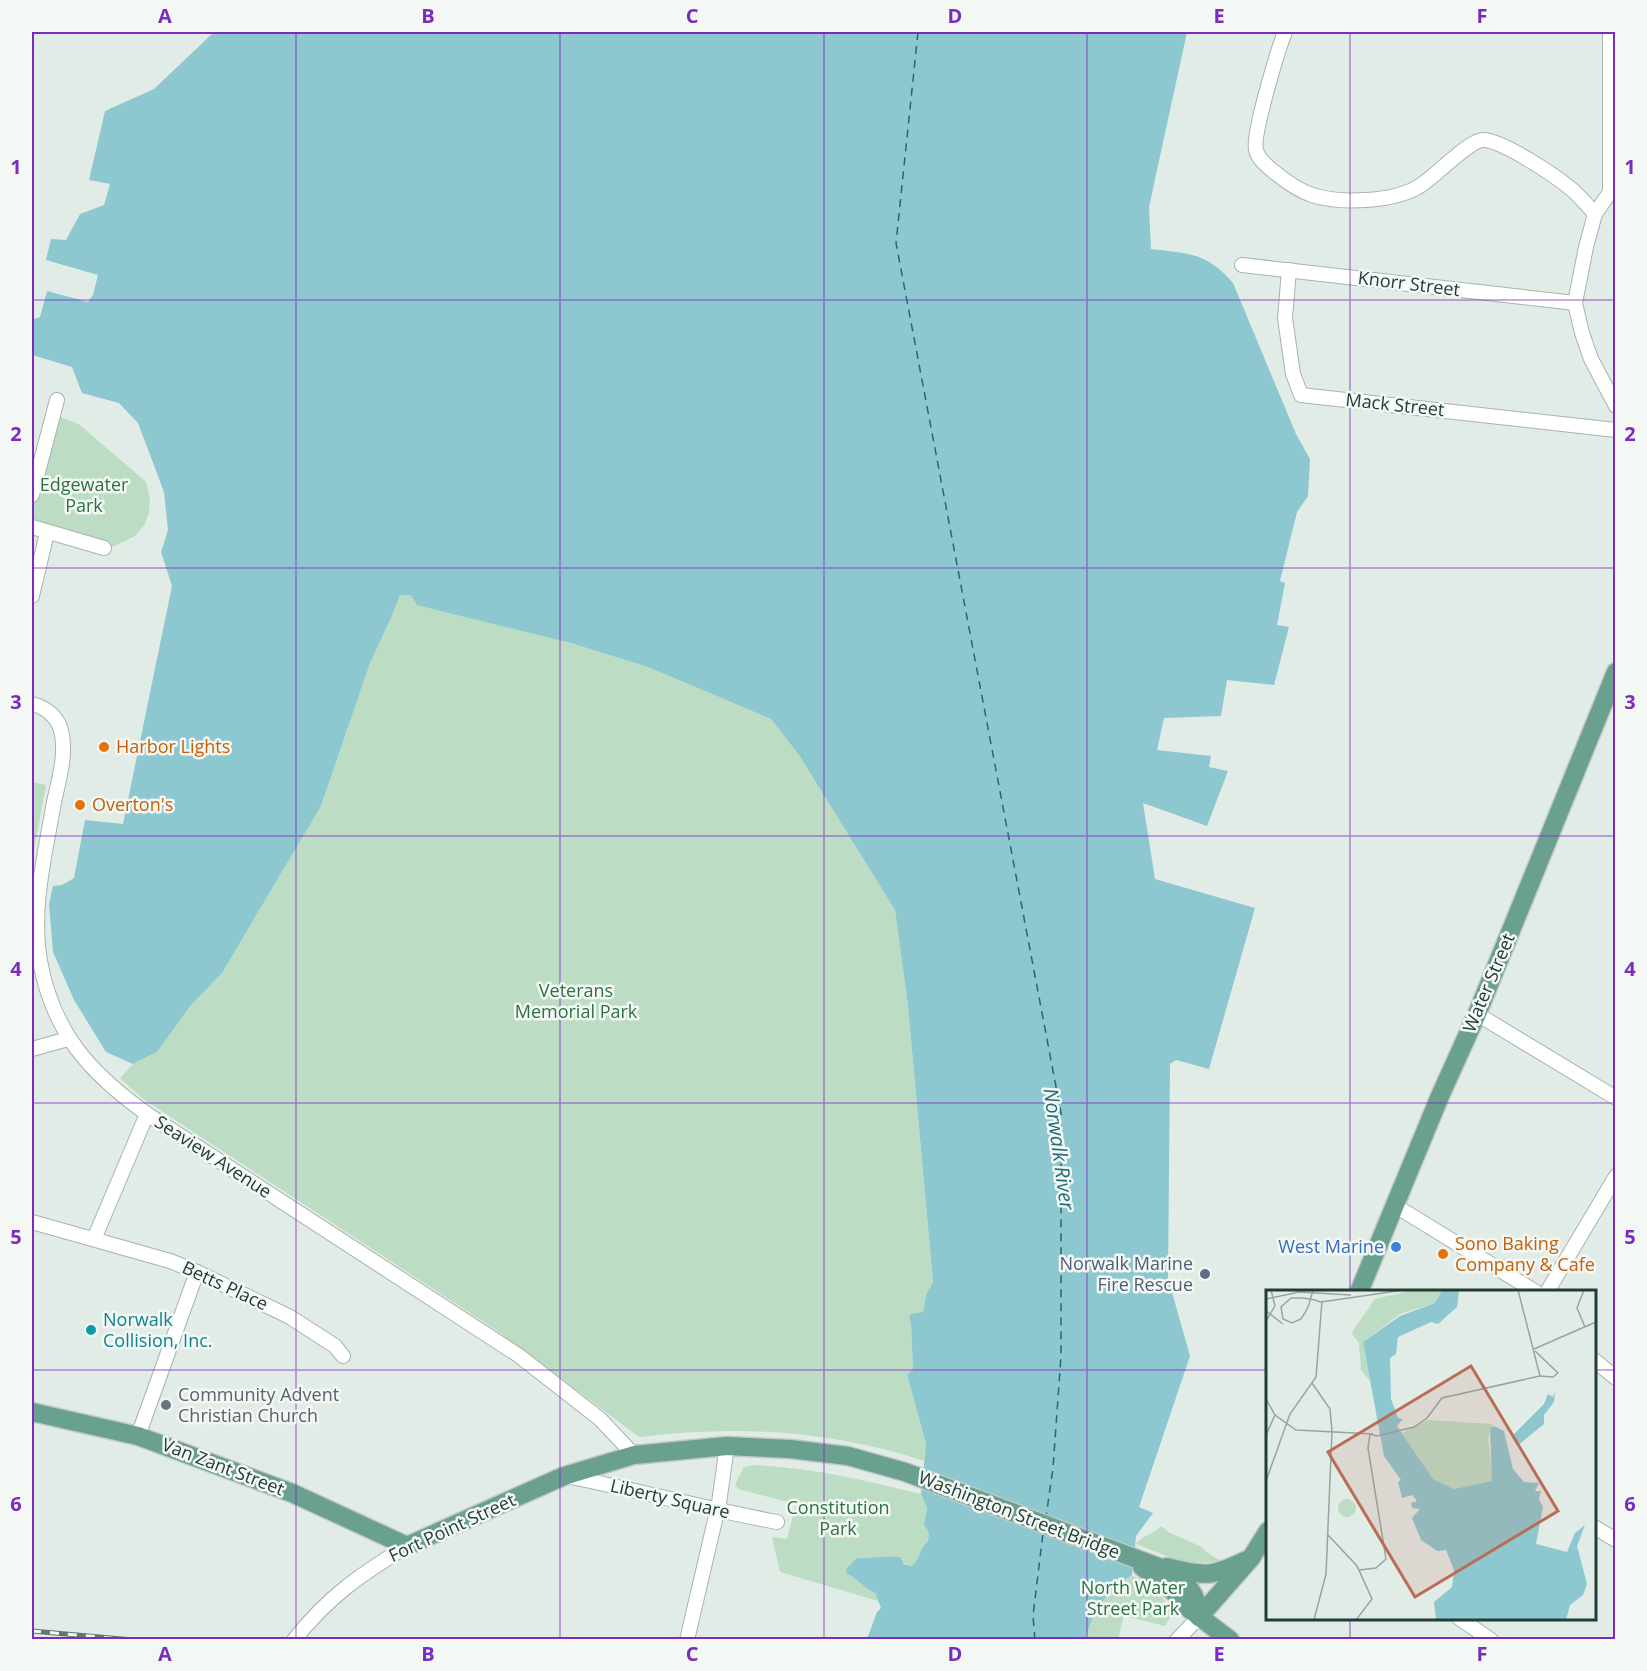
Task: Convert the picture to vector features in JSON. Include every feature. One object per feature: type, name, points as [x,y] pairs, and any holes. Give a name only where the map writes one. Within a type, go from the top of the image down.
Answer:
[{"type":"main road","name":"Water Street","points":[[1360,1290],[1440,1096],[1610,700],[1616,672]]},
{"type":"main road","name":"Van Zant Street","points":[[32,1412],[138,1436],[292,1493],[406,1546]]},
{"type":"main road","name":"Liberty Square","points":[[634,1455],[727,1446],[790,1449],[848,1456],[904,1472]]},
{"type":"main road","name":"Fort Point Street","points":[[406,1546],[564,1476],[634,1455]]},
{"type":"main road","name":"Washington Street Bridge","points":[[904,1472],[1134,1559],[1153,1564]]},
{"type":"main road","points":[[1199,1617],[1251,1558],[1266,1534]]},
{"type":"main road","points":[[1153,1564],[1204,1575],[1219,1573],[1251,1558]]},
{"type":"main road","points":[[1134,1559],[1199,1617],[1230,1640]]},
{"type":"main road","points":[[1153,1564],[1169,1571],[1189,1588],[1198,1600],[1199,1617]]},
{"type":"street","points":[[1285,32],[1259,127],[1256,150],[1265,164],[1294,186],[1314,196],[1349,200],[1386,199],[1418,188],[1447,166],[1471,143],[1486,140],[1499,144],[1541,168],[1570,188],[1595,214]]},
{"type":"street","points":[[1610,32],[1616,35]]},
{"type":"street","points":[[1610,32],[1613,76],[1610,192],[1595,214],[1575,303],[1591,359],[1616,406]]},
{"type":"street","name":"Knorr Street","points":[[1242,265],[1575,303]]},
{"type":"street","name":"Mack Street","points":[[1289,270],[1285,318],[1293,374],[1301,395],[1616,430]]},
{"type":"street","points":[[32,495],[57,400]]},
{"type":"street","points":[[32,527],[104,548]]},
{"type":"street","points":[[32,596],[47,533]]},
{"type":"street","name":"Seaview Avenue","points":[[32,704],[48,711],[56,720],[61,729],[63,743],[61,767],[35,889],[36,927],[41,963],[52,1003],[68,1039],[93,1070],[116,1092],[518,1355],[600,1419],[634,1455]]},
{"type":"street","points":[[1477,1014],[1616,1098]]},
{"type":"street","points":[[32,1049],[68,1039]]},
{"type":"street","points":[[94,1239],[147,1114]]},
{"type":"street","points":[[1548,1290],[1616,1176]]},
{"type":"street","points":[[1394,1205],[1533,1290]]},
{"type":"street","name":"Betts Place","points":[[32,1222],[170,1261],[197,1272],[290,1317],[335,1346],[343,1356]]},
{"type":"street","points":[[138,1436],[197,1272]]},
{"type":"street","points":[[1596,1362],[1616,1378]]},
{"type":"street","points":[[687,1640],[717,1510],[727,1446]]},
{"type":"street","name":"Liberty Square","points":[[564,1476],[611,1485],[692,1506],[777,1522]]},
{"type":"street","points":[[1596,1528],[1616,1540]]},
{"type":"street","name":"Fort Point Street","points":[[294,1640],[315,1613],[356,1577],[406,1546]]},
{"type":"street","points":[[1177,1640],[1199,1617]]},
{"type":"street","points":[[1462,1620],[1491,1640]]},
{"type":"green space","name":"Edgewater Park","points":[[52,413],[80,425],[146,482],[150,499],[149,513],[144,525],[135,536],[100,553],[32,533],[32,495]]},
{"type":"green space","name":"Veterans Memorial Park","points":[[399,595],[411,595],[648,667],[771,719],[799,755],[895,910],[908,1006],[933,1282],[926,1295],[923,1312],[911,1314],[909,1317],[913,1369],[907,1376],[926,1444],[924,1461],[853,1442],[783,1433],[712,1431],[639,1437],[496,1330],[143,1099],[120,1078],[133,1064],[157,1052],[191,1005],[222,973],[321,806],[370,663]]},
{"type":"green space","points":[[32,782],[46,785],[32,861]]},
{"type":"green space","name":"Constitution Park","points":[[755,1465],[859,1479],[921,1494],[927,1508],[924,1523],[929,1533],[928,1541],[912,1566],[888,1556],[874,1559],[857,1558],[847,1574],[875,1593],[878,1601],[780,1572],[772,1537],[787,1539],[796,1504],[738,1489],[735,1485],[744,1467]]},
{"type":"green space","points":[[1161,1526],[1168,1532],[1202,1547],[1221,1561],[1187,1561],[1136,1544]]},
{"type":"green space","name":"North Water Street Park","points":[[1132,1575],[1160,1593],[1172,1614],[1165,1626],[1124,1616],[1118,1639],[1086,1640],[1092,1619],[1102,1603],[1115,1588]]},
{"type":"water","name":"Norwalk River","points":[[214,32],[1187,32],[1149,207],[1151,249],[1196,256],[1214,265],[1233,283],[1296,434],[1310,459],[1308,496],[1297,512],[1280,581],[1285,583],[1277,625],[1289,627],[1274,685],[1227,680],[1221,716],[1164,718],[1157,750],[1211,756],[1209,767],[1228,771],[1207,826],[1143,803],[1155,879],[1255,908],[1209,1069],[1176,1060],[1170,1064],[1168,1278],[1190,1356],[1139,1507],[1153,1513],[1136,1536],[1132,1575],[1102,1602],[1092,1619],[1086,1639],[867,1639],[877,1612],[881,1608],[875,1593],[847,1574],[846,1569],[857,1558],[889,1556],[900,1557],[904,1564],[912,1566],[928,1541],[929,1533],[924,1524],[927,1508],[921,1494],[926,1444],[907,1375],[913,1369],[909,1317],[911,1314],[923,1312],[926,1295],[933,1282],[908,1006],[895,910],[799,755],[771,719],[648,667],[567,642],[417,605],[411,595],[400,595],[370,663],[321,806],[222,973],[191,1005],[157,1052],[133,1064],[106,1052],[74,1000],[53,952],[49,904],[53,886],[62,885],[74,878],[85,820],[123,824],[172,586],[161,552],[168,530],[164,492],[138,423],[119,403],[82,393],[72,367],[32,355],[32,320],[40,317],[47,291],[88,302],[93,295],[98,275],[46,260],[51,239],[66,240],[80,214],[104,205],[110,184],[89,180],[105,111],[154,89]]},
{"type":"ferry route","points":[[918,32],[896,243],[1061,1113],[1061,1356],[1053,1468],[1046,1517]]},
{"type":"ferry route","points":[[1035,1640],[1033,1616],[1043,1533]]},
{"type":"railway","points":[[32,1631],[133,1640]]},
{"type":"place","name":"Harbor Lights","points":[[104,747]]},
{"type":"place","name":"Overton's","points":[[80,805]]},
{"type":"place","name":"West Marine","points":[[1396,1247]]},
{"type":"place","name":"Sono Baking Company & Cafe","points":[[1443,1254]]},
{"type":"place","name":"Norwalk Marine Fire Rescue","points":[[1205,1274]]},
{"type":"place","name":"Norwalk Collision, Inc.","points":[[91,1330]]},
{"type":"place","name":"Community Advent Christian Church","points":[[166,1405]]}]
